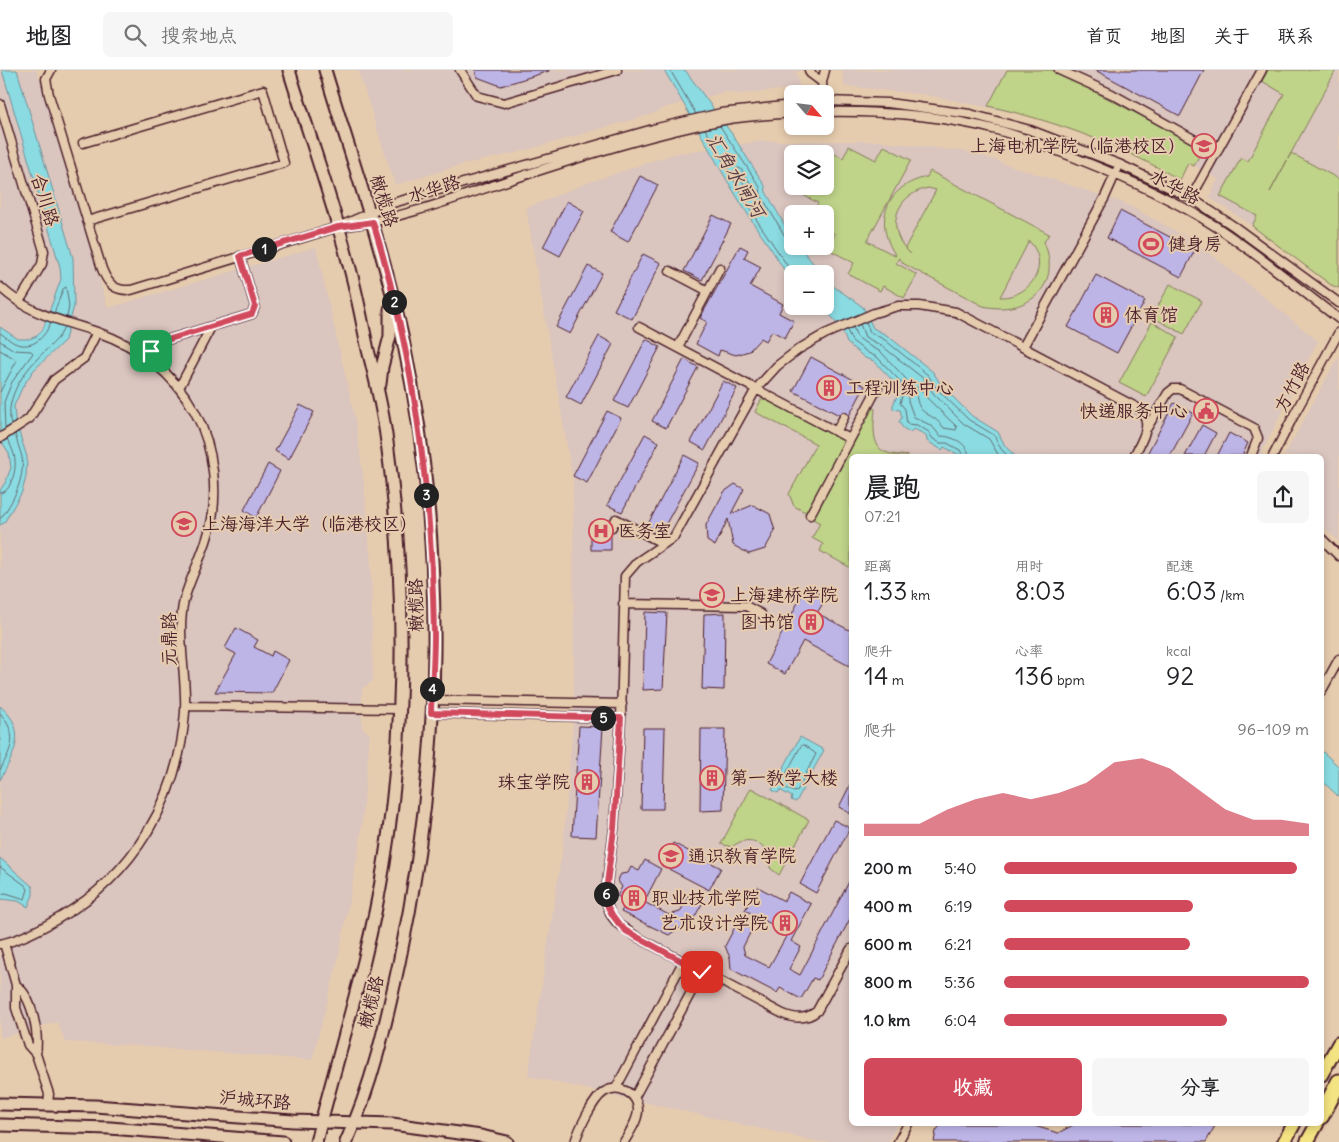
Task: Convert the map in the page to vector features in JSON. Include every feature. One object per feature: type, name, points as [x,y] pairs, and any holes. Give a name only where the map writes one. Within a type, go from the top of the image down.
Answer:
[{"type":"highway","points":[[1324,1111],[1339,1082]]},
{"type":"main road","name":"橄榄路","points":[[289,70],[354,283],[379,396],[387,440],[399,577],[399,709],[391,805],[376,908],[368,948],[316,1142]]},
{"type":"main road","name":"橄榄路","points":[[326,70],[372,217],[409,372],[426,489],[432,568],[434,636],[427,789],[410,912],[383,1029],[355,1122],[346,1142]]},
{"type":"main road","points":[[379,396],[382,366],[390,336],[389,282]]},
{"type":"main road","points":[[1324,1070],[1339,1043]]},
{"type":"main road","points":[[1324,1113],[1339,1090]]},
{"type":"main road","name":"沪城环路","points":[[0,1104],[95,1106],[321,1122],[392,1124],[481,1136],[507,1142]]},
{"type":"main road","points":[[0,1125],[110,1128],[283,1142]]},
{"type":"main road","points":[[1284,1142],[1293,1126]]},
{"type":"main road","points":[[1307,1142],[1316,1126]]},
{"type":"street","points":[[51,70],[46,79],[48,90],[87,221],[284,163],[263,90],[83,144]]},
{"type":"street","points":[[460,70],[477,96],[504,103],[617,70]]},
{"type":"street","points":[[809,70],[810,73],[822,82]]},
{"type":"street","points":[[822,85],[825,70]]},
{"type":"street","points":[[1059,70],[1112,94],[1217,152]]},
{"type":"street","points":[[1191,198],[1262,70]]},
{"type":"street","name":"水华路","points":[[834,101],[888,103],[970,114],[1030,130],[1121,164],[1191,198],[1235,227],[1339,303]]},
{"type":"street","name":"合川路","points":[[0,104],[44,252],[42,264],[19,302]]},
{"type":"street","name":"水华路","points":[[372,217],[394,203],[451,186],[689,123],[784,106]]},
{"type":"street","name":"水华路","points":[[834,112],[887,113],[945,119],[996,130],[1026,139],[1115,173],[1181,206],[1216,227],[1339,319]]},
{"type":"street","name":"水华路","points":[[724,117],[784,113]]},
{"type":"street","name":"水华路","points":[[87,221],[106,279],[114,288],[122,291],[130,290],[372,217],[454,199],[689,123]]},
{"type":"street","points":[[1023,347],[1121,164]]},
{"type":"street","points":[[147,356],[157,343],[248,316],[254,310],[255,306],[240,256]]},
{"type":"street","points":[[678,348],[720,268]]},
{"type":"street","points":[[670,271],[708,291]]},
{"type":"street","points":[[0,287],[19,302]]},
{"type":"street","name":"元鼎路","points":[[2,944],[30,934],[80,906],[99,891],[129,859],[151,827],[172,782],[182,736],[185,706],[182,639],[184,601],[211,527],[214,494],[207,443],[196,413],[179,388],[147,356],[97,332],[45,317],[19,302]]},
{"type":"street","points":[[849,953],[821,1005],[812,1015],[803,1018],[791,1018],[626,931],[611,915],[605,899],[614,829],[622,704],[624,582],[629,569],[674,537],[756,388],[777,366],[798,349],[833,331],[874,313],[898,306],[919,306],[956,312],[1141,410],[1146,418],[1147,428]]},
{"type":"street","points":[[179,388],[211,327]]},
{"type":"street","points":[[639,327],[850,439]]},
{"type":"street","points":[[0,438],[29,419],[54,380],[84,358],[97,332]]},
{"type":"street","name":"方竹路","points":[[1274,454],[1339,332]]},
{"type":"street","points":[[810,515],[879,385]]},
{"type":"street","points":[[1135,454],[1147,428],[1172,389],[1180,389],[1254,428],[1258,434],[1258,441],[1252,454]]},
{"type":"street","points":[[836,432],[844,417]]},
{"type":"street","points":[[612,527],[616,519],[664,544]]},
{"type":"street","points":[[1324,541],[1339,556]]},
{"type":"street","points":[[623,604],[746,606],[761,614]]},
{"type":"street","points":[[1324,686],[1339,659]]},
{"type":"street","points":[[432,700],[622,704]]},
{"type":"street","points":[[570,716],[571,703]]},
{"type":"street","points":[[185,706],[399,709]]},
{"type":"street","points":[[431,713],[621,718]]},
{"type":"street","points":[[2,944],[16,985],[16,1008],[22,1031],[28,1045],[36,1054],[49,1094],[48,1104]]},
{"type":"street","points":[[616,1088],[683,962]]},
{"type":"street","points":[[634,1098],[702,972]]},
{"type":"street","points":[[16,985],[21,989],[30,1006],[38,1041],[36,1054]]},
{"type":"street","points":[[575,1142],[595,1100],[603,1092],[616,1088],[626,1090],[634,1098],[638,1111],[624,1142]]},
{"type":"street","points":[[898,1142],[907,1126]]},
{"type":"shaded area","name":"上海海洋大学（临港校区）","points":[[0,70],[37,70],[108,308],[316,247],[355,418],[364,483],[371,565],[373,681],[362,689],[362,727],[370,734],[360,844],[338,960],[312,1060],[65,1042],[57,1022],[0,1038]]},
{"type":"shaded area","points":[[358,70],[804,70],[796,72],[799,85],[784,85],[784,90],[738,94],[726,92],[667,107],[653,114],[516,153],[465,164],[395,185]]},
{"type":"shaded area","name":"上海电机学院（临港校区）","points":[[842,70],[1339,70],[1339,179],[1291,154],[1252,226],[1209,197],[1218,179],[1189,163],[1180,180],[1130,153],[1096,138],[1030,116],[927,95],[844,86]]},
{"type":"shaded area","name":"上海建桥学院","points":[[762,141],[877,141],[970,152],[1124,203],[1196,242],[1318,341],[1261,454],[849,454],[849,1126],[897,1126],[888,1142],[820,1142],[528,1076],[563,844],[574,710],[573,481],[526,208],[587,183],[673,154]]},
{"type":"shaded area","points":[[1338,357],[1339,542],[1324,527],[1324,454],[1285,454]]},
{"type":"green space","points":[[1007,70],[1053,70],[1203,148],[1194,166],[1188,163],[1180,180],[1111,145],[1038,119],[988,106]]},
{"type":"green space","points":[[1268,70],[1336,70],[1291,153],[1339,179],[1339,288],[1331,285],[1252,226],[1257,216],[1220,196],[1241,158],[1248,161],[1284,94],[1262,81]]},
{"type":"green space","points":[[849,146],[876,160],[884,146],[911,160],[867,241],[896,256],[885,231],[887,207],[901,188],[927,177],[930,171],[1049,234],[1044,242],[1049,258],[1049,272],[1045,285],[1037,295],[1027,302],[1014,307],[999,308],[983,306],[904,264],[899,258],[896,263],[917,275],[904,298],[883,286],[880,291],[848,274],[854,263],[834,252],[834,205],[817,205],[818,203],[803,195],[834,195],[834,154],[843,158]],"holes":[[[928,188],[936,190],[905,248],[898,235],[896,225],[900,206],[916,192]],[[1029,241],[1036,250],[1038,260],[1038,270],[1034,278],[1020,292],[1011,296],[1000,297]]]},
{"type":"green space","points":[[1170,284],[1202,301],[1184,334],[1152,317]]},
{"type":"green space","points":[[1152,322],[1178,337],[1146,397],[1119,383]]},
{"type":"green space","points":[[762,398],[845,441],[807,513],[794,506],[789,494],[816,444],[755,412]]},
{"type":"green space","points":[[870,407],[875,409],[874,434],[876,441],[882,450],[892,454],[849,454],[849,567],[820,551],[823,544],[812,538],[820,523],[811,518]]},
{"type":"green space","points":[[751,788],[809,820],[779,875],[770,868],[768,853],[759,843],[746,841],[732,847],[721,844]]},
{"type":"water","points":[[2,70],[17,70],[73,258],[74,306],[65,340],[33,371],[22,388],[14,406],[15,420],[27,457],[26,477],[22,492],[4,523],[0,525],[0,490],[11,468],[9,453],[0,439],[0,327],[18,339],[29,339],[37,336],[43,329],[61,279],[60,267]]},
{"type":"water","name":"汇角水闸河","points":[[664,70],[685,70],[732,134],[765,186],[766,192],[784,224],[784,255],[806,255],[815,265],[784,265],[784,269],[742,206]]},
{"type":"water","points":[[834,287],[863,307],[873,328],[888,336],[933,372],[941,385],[972,416],[998,432],[1005,446],[1013,454],[957,454],[944,447],[942,450],[927,441],[926,435],[914,429],[910,432],[903,428],[899,422],[902,417],[900,410],[893,409],[897,396],[897,385],[874,361],[865,358],[847,343],[833,318],[829,315],[834,315]]},
{"type":"water","points":[[0,706],[9,715],[14,724],[16,742],[10,761],[0,780]]},
{"type":"water","points":[[800,737],[824,750],[796,802],[791,800],[792,797],[780,790],[778,793],[772,790]]},
{"type":"water","points":[[1324,753],[1339,767],[1339,797],[1324,783]]},
{"type":"water","points":[[0,858],[33,887],[33,895],[28,907],[18,901],[0,899]]},
{"type":"building","points":[[475,70],[549,71],[501,86],[477,77]]},
{"type":"building","points":[[1095,70],[1204,70],[1180,116]]},
{"type":"building","points":[[640,176],[658,185],[628,242],[610,232]]},
{"type":"building","points":[[567,201],[584,211],[560,256],[543,247]]},
{"type":"building","name":"健身房","points":[[1120,211],[1195,250],[1181,277],[1107,238]]},
{"type":"building","points":[[713,215],[731,224],[702,280],[684,271]]},
{"type":"building","points":[[740,246],[748,250],[744,258],[761,267],[750,286],[783,304],[779,313],[794,321],[785,338],[772,331],[766,341],[761,338],[749,351],[736,355],[720,350],[718,356],[696,344],[707,322],[700,318]]},
{"type":"building","points":[[643,254],[661,263],[632,319],[614,310]]},
{"type":"building","points":[[588,266],[602,273],[570,334],[556,327]]},
{"type":"building","name":"体育馆","points":[[1096,275],[1145,301],[1117,353],[1068,327]]},
{"type":"building","points":[[599,336],[613,344],[581,405],[566,397]]},
{"type":"building","points":[[646,339],[660,347],[628,408],[614,401]]},
{"type":"building","name":"工程训练中心","points":[[811,357],[865,386],[849,416],[844,411],[839,415],[793,391]]},
{"type":"building","points":[[684,359],[698,367],[666,428],[652,421]]},
{"type":"building","points":[[723,381],[737,388],[705,450],[691,442]]},
{"type":"building","points":[[1174,403],[1193,413],[1171,454],[1147,454]]},
{"type":"building","points":[[300,405],[314,412],[289,459],[275,451]]},
{"type":"building","points":[[607,411],[621,418],[587,483],[573,476]]},
{"type":"building","points":[[1202,425],[1216,433],[1205,454],[1186,454]]},
{"type":"building","points":[[1229,433],[1248,443],[1243,454],[1218,454]]},
{"type":"building","points":[[645,434],[659,442],[622,512],[607,505]]},
{"type":"building","points":[[684,455],[699,463],[661,533],[647,526]]},
{"type":"building","points":[[268,464],[280,471],[256,518],[244,510]]},
{"type":"building","points":[[735,484],[744,489],[731,514],[753,505],[770,514],[775,531],[765,549],[749,554],[733,545],[728,519],[715,546],[707,541],[706,525],[724,492]]},
{"type":"building","name":"医务室","points":[[591,523],[608,523],[607,530],[611,532],[611,550],[591,550]]},
{"type":"building","name":"图书馆","points":[[806,587],[826,598],[817,613],[849,630],[849,666],[803,641],[785,674],[766,664]]},
{"type":"building","points":[[645,612],[667,613],[663,689],[643,690]]},
{"type":"building","points":[[725,613],[724,690],[702,689],[704,614]]},
{"type":"building","points":[[236,628],[258,640],[254,647],[271,656],[273,651],[289,660],[272,693],[215,692],[236,654],[225,648]]},
{"type":"building","name":"珠宝学院","points":[[579,726],[603,727],[596,837],[572,836]]},
{"type":"building","points":[[643,728],[665,728],[663,809],[641,809]]},
{"type":"building","name":"第一教学大楼","points":[[701,729],[725,729],[723,810],[700,811]]},
{"type":"building","points":[[849,787],[849,813],[839,807]]},
{"type":"building","points":[[834,820],[849,828],[816,893],[800,884]]},
{"type":"building","points":[[673,843],[721,868],[709,890],[661,865]]},
{"type":"building","name":"职业技术学院","points":[[645,860],[661,869],[644,902],[669,915],[680,912],[689,894],[703,902],[689,927],[677,929],[669,935],[621,912],[627,901],[617,896],[622,887],[618,881],[619,878],[621,874],[628,873],[631,867],[639,871]]},
{"type":"building","points":[[849,882],[849,921],[818,980],[813,978],[801,999],[780,988],[777,993],[731,969],[730,958],[725,946],[738,921],[752,929],[743,947],[745,955],[769,967],[788,933],[745,910],[758,887],[784,901],[789,892],[811,904],[791,941],[801,947],[789,969],[800,975]]},
{"type":"building","points":[[940,1126],[1035,1126],[1058,1133],[1071,1126],[1215,1126],[1206,1142],[934,1142],[936,1131]]},
{"type":"place","name":"上海电机学院（临港校区）","points":[[1204,146]]},
{"type":"place","name":"健身房","points":[[1151,244]]},
{"type":"place","name":"体育馆","points":[[1106,315]]},
{"type":"place","name":"工程训练中心","points":[[829,388]]},
{"type":"place","name":"快递服务中心","points":[[1206,411]]},
{"type":"place","name":"上海海洋大学（临港校区）","points":[[184,524]]},
{"type":"place","name":"医务室","points":[[601,531]]},
{"type":"place","name":"上海建桥学院","points":[[712,595]]},
{"type":"place","name":"图书馆","points":[[811,622]]},
{"type":"place","name":"第一教学大楼","points":[[712,778]]},
{"type":"place","name":"珠宝学院","points":[[587,782]]},
{"type":"place","name":"通识教育学院","points":[[671,856]]},
{"type":"place","name":"职业技术学院","points":[[634,898]]},
{"type":"place","name":"艺术设计学院","points":[[785,923]]},
{"type":"route","points":[[151,351],[157,343],[252,314],[255,306],[240,256],[338,227],[373,222],[382,251],[403,339],[426,489],[432,568],[434,636],[431,713],[621,718],[614,829],[605,899],[611,915],[626,931],[702,972]]}]
